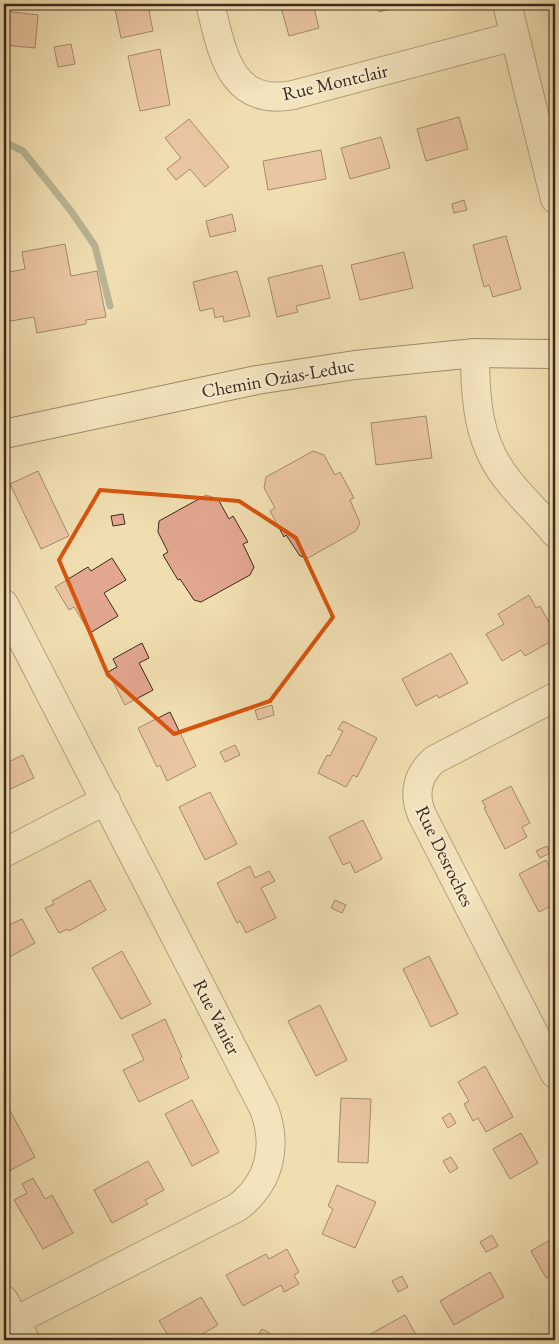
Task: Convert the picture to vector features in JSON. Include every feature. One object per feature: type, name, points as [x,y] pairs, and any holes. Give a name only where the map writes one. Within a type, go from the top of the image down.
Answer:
[{"type":"street","name":"Rue Montclair","points":[[210,4],[223,54],[229,69],[246,87],[268,96],[293,95],[515,36]]},
{"type":"street","points":[[507,4],[555,199]]},
{"type":"street","points":[[475,353],[477,411],[490,455],[510,483],[555,533]]},
{"type":"street","name":"Chemin Ozias-Leduc","points":[[4,434],[257,380],[371,363],[475,353],[555,354]]},
{"type":"street","name":"Rue Vanier","points":[[4,604],[264,1109],[271,1138],[270,1158],[259,1185],[238,1207],[14,1320]]},
{"type":"street","name":"Rue Desroches","points":[[555,697],[434,760],[424,771],[417,793],[422,815],[555,1074]]},
{"type":"street","points":[[4,852],[106,800]]},
{"type":"highlighted area","points":[[100,490],[239,501],[296,538],[333,617],[270,701],[174,734],[108,675],[59,560]]},
{"type":"building","points":[[114,4],[150,4],[151,10],[149,11],[153,31],[121,38]]},
{"type":"building","points":[[280,4],[313,4],[319,28],[289,36]]},
{"type":"building","points":[[377,4],[428,4],[406,9],[405,5],[379,12]]},
{"type":"building","points":[[4,11],[38,15],[35,48],[4,45]]},
{"type":"building","points":[[71,44],[75,64],[58,67],[54,47]]},
{"type":"building","points":[[160,49],[170,105],[140,111],[128,56]]},
{"type":"building","points":[[459,117],[468,149],[426,161],[417,129]]},
{"type":"building","points":[[189,119],[229,167],[205,187],[190,169],[176,180],[167,169],[181,158],[165,138]]},
{"type":"building","points":[[381,137],[390,168],[350,179],[341,148]]},
{"type":"building","points":[[321,150],[326,179],[268,190],[263,161]]},
{"type":"building","points":[[464,200],[467,210],[454,213],[452,204]]},
{"type":"building","points":[[232,214],[236,231],[210,237],[206,221]]},
{"type":"building","points":[[506,236],[521,289],[493,297],[489,285],[484,287],[473,245]]},
{"type":"building","points":[[65,244],[71,276],[97,271],[106,317],[86,320],[86,324],[37,333],[34,317],[5,322],[4,273],[25,269],[22,252]]},
{"type":"building","points":[[404,252],[413,288],[360,300],[351,265]]},
{"type":"building","points":[[322,265],[330,298],[296,306],[298,312],[277,317],[268,278]]},
{"type":"building","points":[[237,271],[250,316],[224,322],[223,316],[215,318],[213,308],[200,311],[193,282]]},
{"type":"building","points":[[426,416],[432,458],[376,465],[371,423]]},
{"type":"building","points":[[313,451],[324,455],[335,475],[340,472],[354,498],[350,500],[360,523],[356,531],[308,558],[300,556],[286,535],[284,537],[270,511],[275,508],[264,488],[266,477]]},
{"type":"building","points":[[38,471],[69,536],[41,549],[10,484]]},
{"type":"building","points":[[206,495],[218,499],[229,519],[233,516],[248,542],[243,544],[254,567],[250,575],[201,602],[194,600],[180,579],[178,580],[163,555],[168,552],[158,532],[159,521]]},
{"type":"building","points":[[123,514],[125,524],[113,526],[111,516]]},
{"type":"building","points":[[112,558],[126,580],[104,593],[118,616],[90,633],[74,607],[69,610],[55,587],[88,567],[91,571]]},
{"type":"building","points":[[529,595],[536,608],[540,606],[555,633],[555,639],[525,656],[521,650],[502,661],[486,634],[504,624],[498,614]]},
{"type":"building","points":[[142,643],[149,658],[139,663],[153,690],[125,705],[108,672],[117,667],[113,659]]},
{"type":"building","points":[[451,653],[468,683],[439,698],[437,695],[416,706],[402,679]]},
{"type":"building","points":[[272,705],[274,715],[258,720],[255,710]]},
{"type":"building","points":[[170,712],[196,766],[167,781],[160,765],[157,767],[138,728]]},
{"type":"building","points":[[343,721],[377,738],[357,777],[353,775],[346,787],[318,773],[327,755],[330,756],[343,731],[338,729]]},
{"type":"building","points":[[235,745],[240,755],[225,762],[220,752]]},
{"type":"building","points":[[23,755],[34,778],[4,792],[4,764]]},
{"type":"building","points":[[511,786],[530,823],[522,827],[527,837],[505,849],[482,801]]},
{"type":"building","points":[[210,792],[237,844],[205,860],[179,807]]},
{"type":"building","points":[[363,820],[382,859],[355,873],[350,862],[343,865],[329,837]]},
{"type":"building","points":[[547,846],[550,853],[540,858],[536,851]]},
{"type":"building","points":[[546,860],[555,877],[555,904],[539,912],[519,874]]},
{"type":"building","points":[[250,866],[255,878],[269,871],[275,881],[261,888],[276,918],[246,933],[240,921],[237,923],[217,883]]},
{"type":"building","points":[[90,880],[106,910],[69,931],[68,929],[59,933],[45,908],[54,904],[52,901]]},
{"type":"building","points":[[335,900],[346,905],[342,913],[331,908]]},
{"type":"building","points":[[22,919],[35,943],[4,960],[4,927]]},
{"type":"building","points":[[122,951],[151,1004],[121,1019],[92,968]]},
{"type":"building","points":[[429,956],[458,1014],[431,1027],[403,969]]},
{"type":"building","points":[[320,1005],[347,1060],[316,1076],[288,1021]]},
{"type":"building","points":[[165,1019],[189,1078],[139,1102],[123,1070],[144,1060],[132,1035]]},
{"type":"building","points":[[485,1066],[513,1117],[486,1132],[478,1118],[473,1121],[464,1104],[469,1101],[458,1082]]},
{"type":"building","points":[[341,1098],[371,1099],[368,1163],[338,1162]]},
{"type":"building","points":[[192,1100],[219,1152],[192,1166],[165,1114]]},
{"type":"building","points":[[7,1105],[35,1157],[4,1174],[4,1106]]},
{"type":"building","points":[[450,1113],[456,1123],[448,1128],[442,1118]]},
{"type":"building","points":[[521,1133],[538,1163],[510,1179],[493,1149]]},
{"type":"building","points":[[451,1157],[458,1168],[450,1173],[443,1161]]},
{"type":"building","points":[[148,1161],[164,1190],[145,1200],[148,1204],[112,1223],[94,1190]]},
{"type":"building","points":[[33,1178],[45,1199],[52,1195],[73,1233],[43,1249],[14,1200],[27,1193],[22,1184]]},
{"type":"building","points":[[337,1185],[376,1202],[355,1248],[322,1234],[333,1209],[328,1206]]},
{"type":"building","points":[[492,1235],[498,1246],[486,1252],[480,1242]]},
{"type":"building","points":[[555,1237],[555,1273],[546,1278],[531,1251]]},
{"type":"building","points":[[287,1249],[299,1272],[294,1275],[299,1284],[284,1292],[281,1285],[243,1306],[226,1275],[266,1254],[269,1259]]},
{"type":"building","points":[[490,1272],[504,1297],[454,1325],[440,1301]]},
{"type":"building","points":[[402,1276],[408,1287],[398,1292],[392,1281]]},
{"type":"building","points":[[201,1297],[218,1325],[192,1340],[171,1340],[159,1321]]},
{"type":"building","points":[[405,1315],[419,1340],[367,1340],[365,1337]]},
{"type":"building","points":[[262,1329],[271,1334],[267,1340],[257,1337]]},
{"type":"waterway","points":[[4,142],[23,151],[71,211],[95,246],[110,306]]}]
